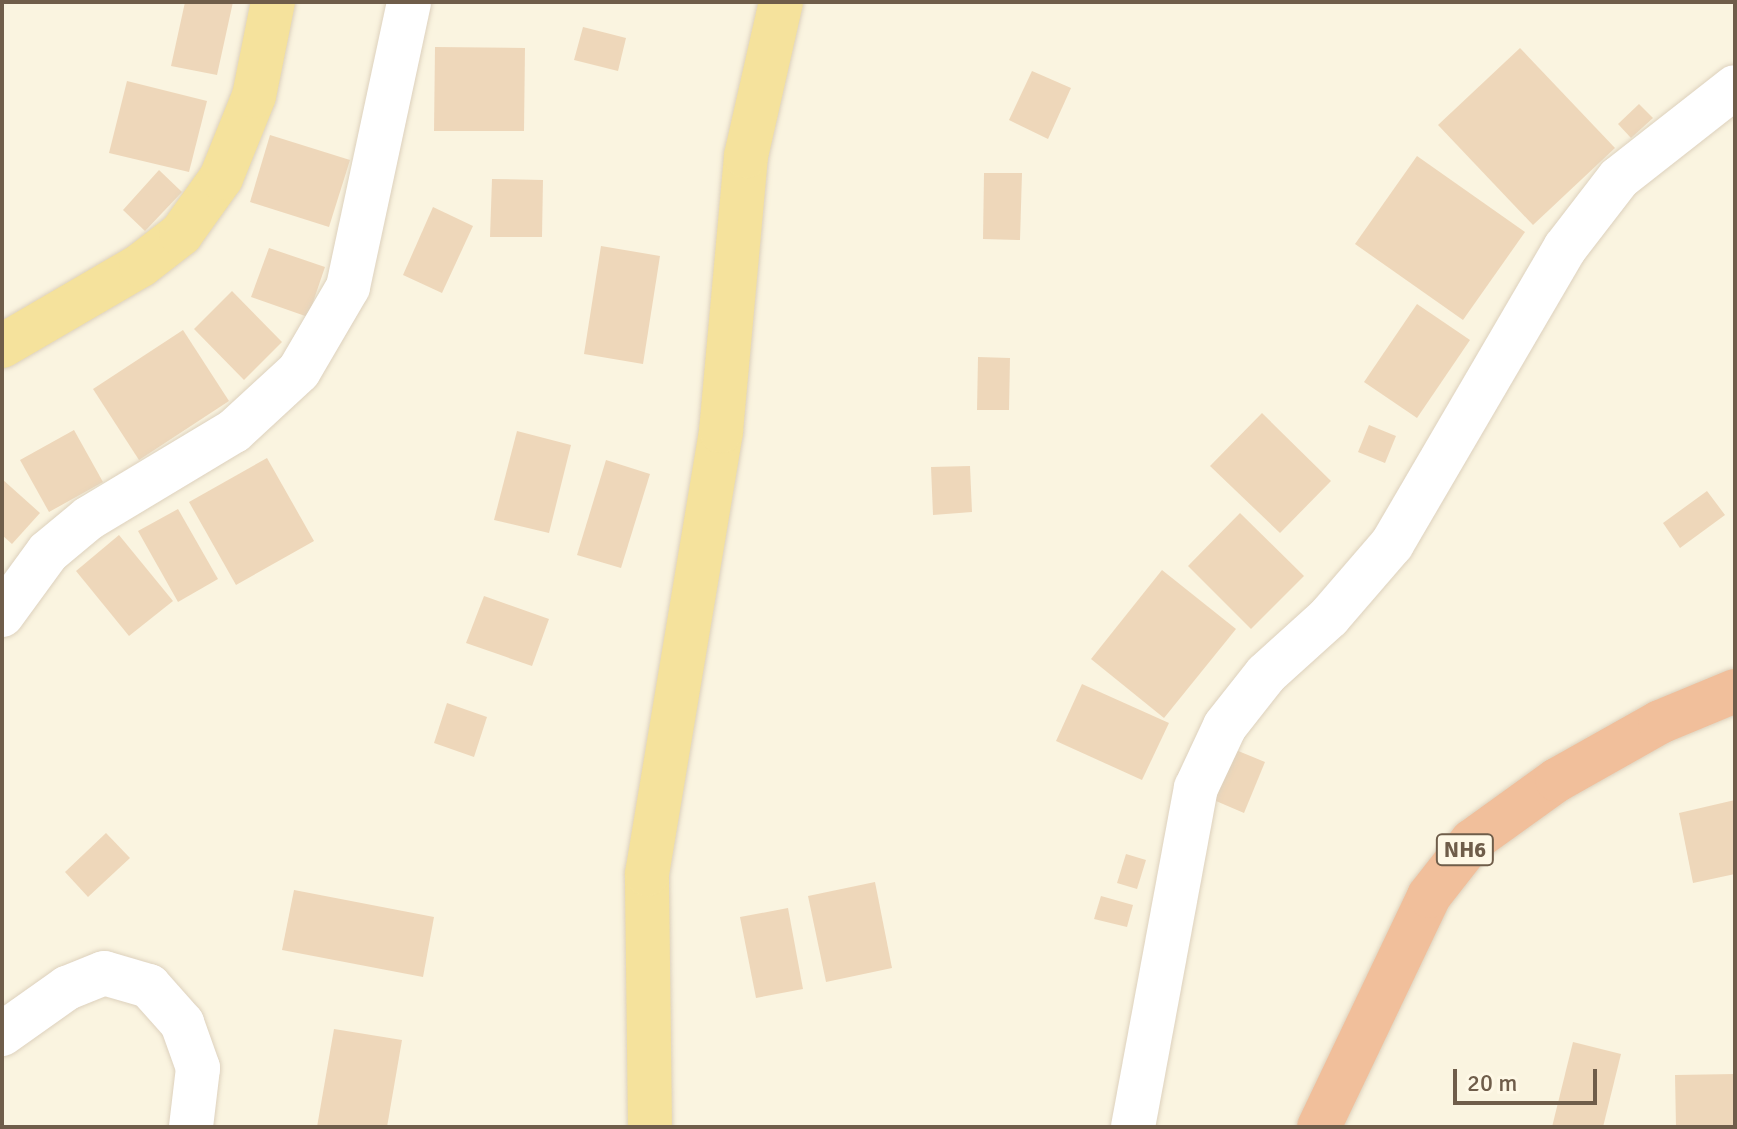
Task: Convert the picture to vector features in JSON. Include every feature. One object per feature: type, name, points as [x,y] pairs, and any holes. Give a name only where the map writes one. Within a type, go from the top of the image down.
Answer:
[{"type":"highway","name":"NH6","points":[[1319,1127],[1429,896],[1472,841],[1557,780],[1660,722],[1735,691]]},
{"type":"main road","points":[[2,346],[141,265],[181,234],[221,178],[254,96],[273,2]]},
{"type":"main road","points":[[650,1127],[647,874],[721,431],[746,156],[781,2]]},
{"type":"street","points":[[2,615],[48,552],[89,518],[234,431],[299,371],[348,287],[409,2]]},
{"type":"street","points":[[1133,1127],[1196,788],[1225,726],[1392,544],[1565,248],[1619,178],[1735,87]]},
{"type":"street","points":[[2,1034],[67,988],[104,973],[149,986],[182,1023],[198,1068],[191,1127]]},
{"type":"building","points":[[185,2],[233,2],[217,75],[171,66]]},
{"type":"building","points":[[583,27],[626,38],[618,71],[574,60]]},
{"type":"building","points":[[435,47],[525,48],[524,131],[434,131]]},
{"type":"building","points":[[1520,48],[1615,148],[1533,225],[1438,125]]},
{"type":"building","points":[[1032,71],[1071,88],[1048,139],[1009,120]]},
{"type":"building","points":[[127,81],[207,101],[189,172],[109,153]]},
{"type":"building","points":[[1639,104],[1653,118],[1631,138],[1618,124]]},
{"type":"building","points":[[270,135],[350,160],[329,227],[250,202]]},
{"type":"building","points":[[1417,156],[1525,232],[1463,320],[1355,244]]},
{"type":"building","points":[[159,170],[182,192],[145,231],[123,210]]},
{"type":"building","points":[[984,173],[1022,173],[1020,240],[983,239]]},
{"type":"building","points":[[492,179],[543,180],[542,237],[490,237]]},
{"type":"building","points":[[433,207],[473,226],[442,293],[403,275]]},
{"type":"building","points":[[601,246],[660,256],[643,364],[584,354]]},
{"type":"building","points":[[269,248],[325,267],[308,317],[251,297]]},
{"type":"building","points":[[232,291],[282,342],[244,380],[194,329]]},
{"type":"building","points":[[1417,304],[1470,340],[1417,418],[1364,382]]},
{"type":"building","points":[[183,330],[229,401],[139,460],[93,389]]},
{"type":"building","points":[[978,357],[1010,358],[1009,410],[977,410]]},
{"type":"building","points":[[1262,413],[1331,481],[1280,533],[1210,466]]},
{"type":"building","points":[[1369,425],[1396,436],[1385,463],[1358,452]]},
{"type":"building","points":[[74,430],[103,482],[49,512],[20,460]]},
{"type":"building","points":[[517,431],[571,445],[549,533],[494,520]]},
{"type":"building","points":[[267,458],[314,541],[236,585],[189,502]]},
{"type":"building","points":[[606,460],[650,474],[621,568],[577,555]]},
{"type":"building","points":[[970,466],[972,512],[933,515],[931,467]]},
{"type":"building","points":[[2,479],[40,513],[12,544],[2,535]]},
{"type":"building","points":[[1707,491],[1725,515],[1680,548],[1663,523]]},
{"type":"building","points":[[178,509],[218,579],[178,602],[138,531]]},
{"type":"building","points":[[1240,513],[1304,576],[1251,629],[1188,566]]},
{"type":"building","points":[[119,535],[173,601],[129,636],[76,571]]},
{"type":"building","points":[[1162,570],[1236,629],[1164,718],[1091,659]]},
{"type":"building","points":[[484,596],[549,619],[532,666],[466,643]]},
{"type":"building","points":[[1082,684],[1169,723],[1142,780],[1056,741]]},
{"type":"building","points":[[447,703],[487,717],[474,757],[434,743]]},
{"type":"building","points":[[1231,748],[1265,762],[1244,813],[1209,798]]},
{"type":"building","points":[[1735,800],[1735,874],[1693,883],[1679,813]]},
{"type":"building","points":[[106,833],[130,858],[88,897],[65,872]]},
{"type":"building","points":[[1126,854],[1146,860],[1137,889],[1117,883]]},
{"type":"building","points":[[875,882],[892,968],[826,982],[808,896]]},
{"type":"building","points":[[294,890],[434,917],[423,977],[282,950]]},
{"type":"building","points":[[1101,896],[1133,905],[1127,927],[1094,919]]},
{"type":"building","points":[[788,908],[803,989],[756,998],[740,917]]},
{"type":"building","points":[[334,1029],[402,1040],[387,1127],[317,1127]]},
{"type":"building","points":[[1573,1042],[1621,1054],[1603,1127],[1552,1127]]},
{"type":"building","points":[[1735,1074],[1735,1127],[1676,1127],[1675,1075]]}]
